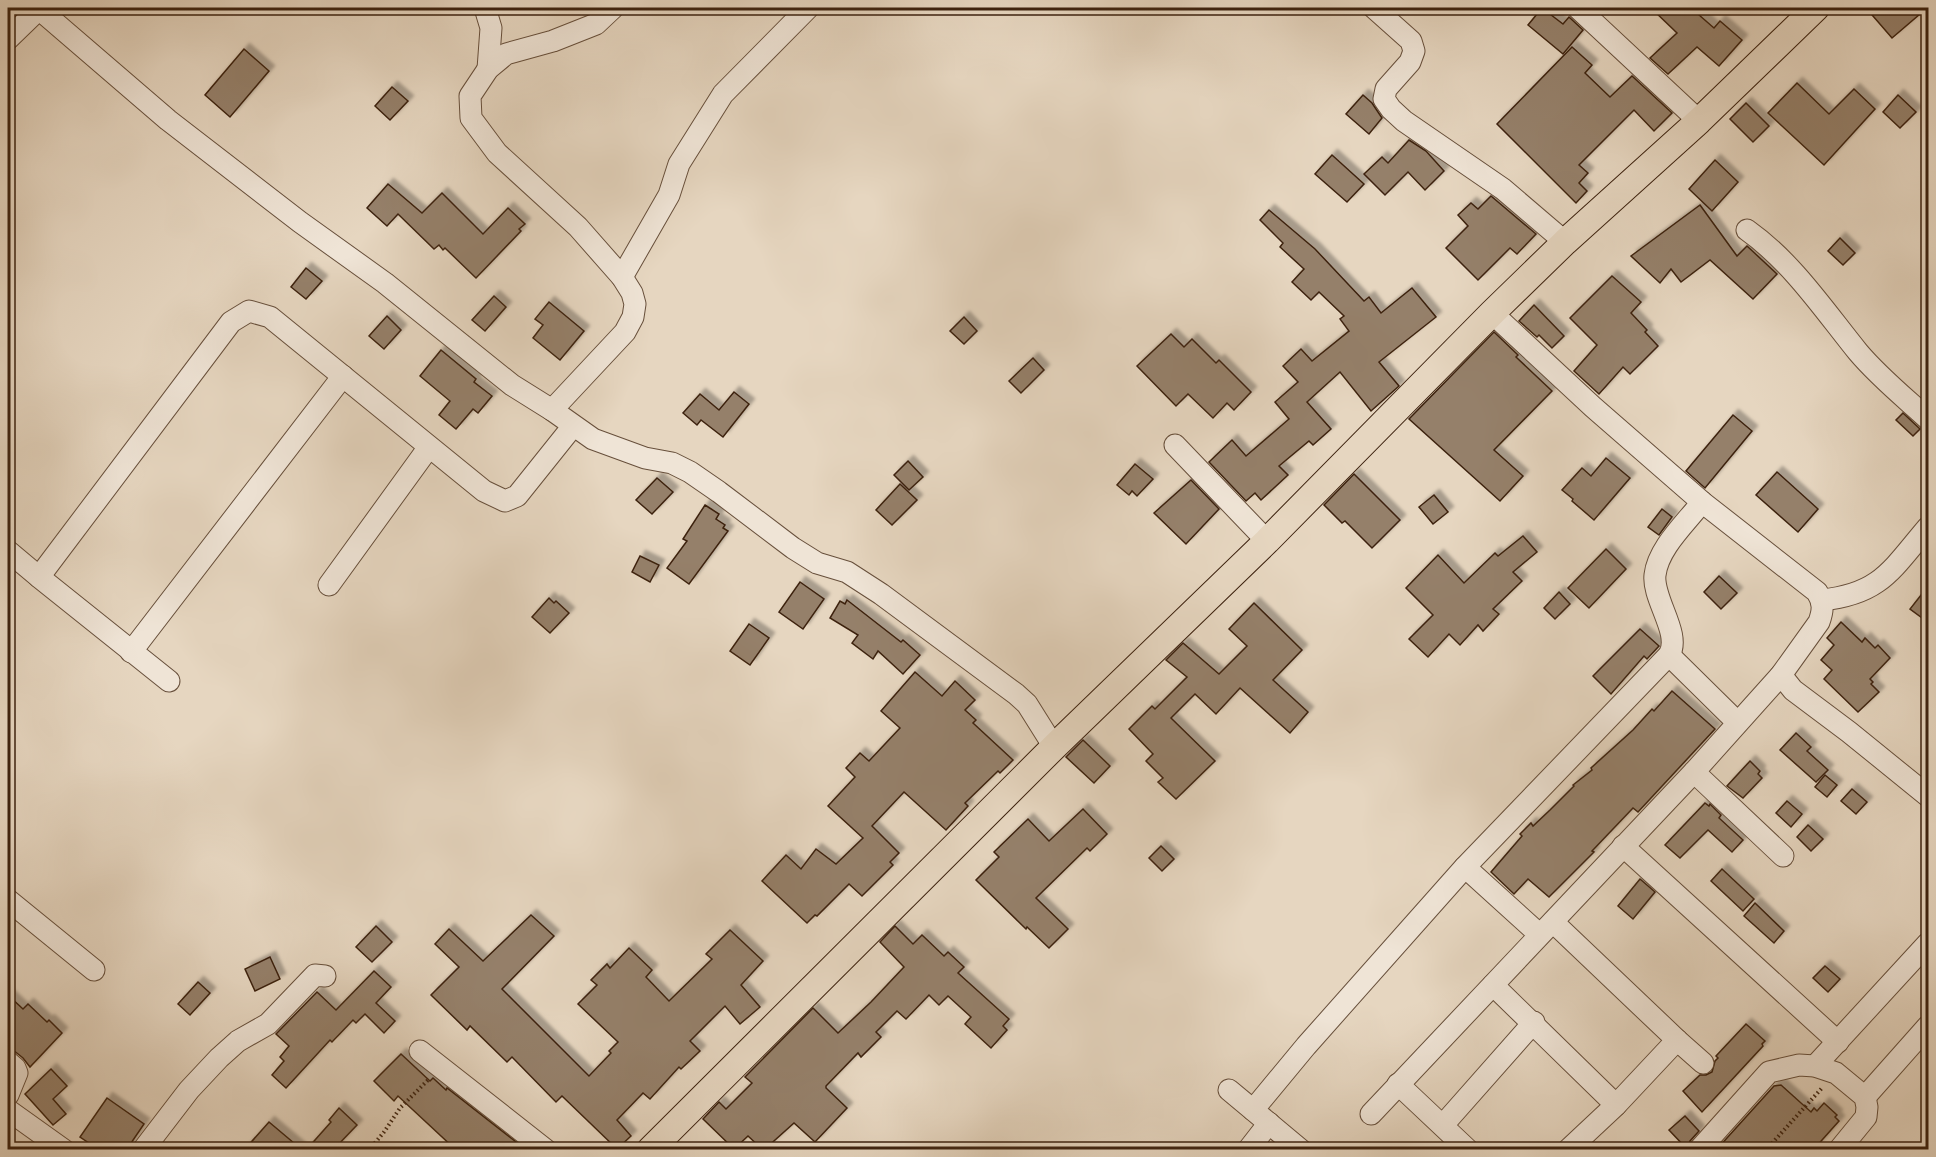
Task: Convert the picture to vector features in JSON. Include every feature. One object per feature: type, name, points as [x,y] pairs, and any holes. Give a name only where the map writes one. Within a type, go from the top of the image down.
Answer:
[{"type":"main road","points":[[650,1149],[1054,747],[1267,541],[1492,313],[1565,242],[1699,121],[1816,8]]},
{"type":"street","points":[[8,39],[38,8],[168,120],[300,222],[385,283],[512,385],[592,439],[645,458],[672,463],[690,472],[793,548],[817,563],[847,572],[881,594],[1016,694],[1035,714],[1054,747]]},
{"type":"street","points":[[485,8],[491,28],[488,69]]},
{"type":"street","points":[[552,410],[625,332],[633,317],[635,304],[632,293],[622,277],[578,227],[497,153],[471,118],[470,96],[488,69],[506,54],[553,41],[596,24],[613,8]]},
{"type":"street","points":[[622,277],[669,195],[679,164],[723,94],[808,8]]},
{"type":"street","points":[[1374,8],[1412,41],[1414,51],[1410,62],[1386,89],[1384,99],[1391,108],[1404,121],[1503,189],[1565,242]]},
{"type":"street","points":[[1578,8],[1699,121]]},
{"type":"street","points":[[1747,230],[1767,244],[1789,268],[1882,379],[1929,419]]},
{"type":"street","points":[[39,577],[231,322],[249,311],[270,317],[484,491],[506,501],[517,496],[573,426]]},
{"type":"street","points":[[1371,1114],[1694,772],[1781,675],[1823,613],[1822,600],[1817,592],[1702,502],[1593,407],[1492,313]]},
{"type":"street","points":[[132,652],[344,376]]},
{"type":"street","points":[[1175,445],[1267,541]]},
{"type":"street","points":[[329,585],[429,447]]},
{"type":"street","points":[[1253,1110],[1306,1046],[1465,867],[1669,655],[1673,643],[1654,576],[1661,555],[1702,502]]},
{"type":"street","points":[[1822,600],[1852,595],[1865,591],[1878,583],[1929,527]]},
{"type":"street","points":[[8,551],[169,681]]},
{"type":"street","points":[[1669,655],[1737,723]]},
{"type":"street","points":[[1781,675],[1793,690],[1929,796]]},
{"type":"street","points":[[1694,772],[1783,856]]},
{"type":"street","points":[[1623,846],[1838,1042]]},
{"type":"street","points":[[1465,867],[1546,928],[1703,1063]]},
{"type":"street","points":[[8,900],[94,970]]},
{"type":"street","points":[[1815,1066],[1929,943]]},
{"type":"street","points":[[143,1149],[189,1090],[228,1049],[268,1024],[315,975],[325,976]]},
{"type":"street","points":[[1493,985],[1534,1022],[1616,1105]]},
{"type":"street","points":[[1443,1125],[1534,1022]]},
{"type":"street","points":[[1865,1098],[1929,1026]]},
{"type":"street","points":[[1568,1149],[1616,1105],[1677,1040]]},
{"type":"street","points":[[420,1051],[546,1149]]},
{"type":"street","points":[[8,1062],[17,1073],[8,1095]]},
{"type":"street","points":[[1699,1149],[1769,1072],[1799,1065],[1815,1066],[1836,1072],[1865,1098],[1868,1107],[1866,1117],[1839,1149]]},
{"type":"street","points":[[1398,1084],[1468,1149]]},
{"type":"street","points":[[1229,1090],[1301,1149]]},
{"type":"street","points":[[8,1110],[64,1149]]},
{"type":"street","points":[[1248,1149],[1269,1123]]},
{"type":"path","points":[[369,1149],[400,1108],[440,1068]]},
{"type":"path","points":[[1766,1149],[1836,1072]]},
{"type":"building","points":[[1542,8],[1563,24],[1569,17],[1583,30],[1563,54],[1528,25]]},
{"type":"building","points":[[1651,8],[1691,8],[1714,28],[1720,21],[1742,40],[1719,66],[1697,47],[1668,74],[1650,58],[1677,33]]},
{"type":"building","points":[[1866,8],[1927,8],[1892,38]]},
{"type":"building","points":[[1572,47],[1592,65],[1585,73],[1610,97],[1632,76],[1672,113],[1654,131],[1634,110],[1579,165],[1588,173],[1579,183],[1587,191],[1576,203],[1497,124]]},
{"type":"building","points":[[244,49],[269,71],[230,117],[205,95]]},
{"type":"building","points":[[1797,83],[1829,114],[1854,89],[1875,109],[1824,165],[1768,113]]},
{"type":"building","points":[[392,87],[408,101],[390,120],[375,106]]},
{"type":"building","points":[[1363,95],[1372,103],[1382,118],[1369,134],[1346,114]]},
{"type":"building","points":[[1898,95],[1916,112],[1900,128],[1883,112]]},
{"type":"building","points":[[1746,103],[1769,126],[1753,142],[1730,119]]},
{"type":"building","points":[[1409,140],[1426,151],[1444,171],[1425,190],[1408,172],[1385,195],[1364,174],[1382,157],[1388,163]]},
{"type":"building","points":[[1332,155],[1364,184],[1347,202],[1315,174]]},
{"type":"building","points":[[1715,160],[1738,182],[1712,211],[1689,189]]},
{"type":"building","points":[[388,184],[422,213],[442,193],[483,234],[508,208],[525,224],[476,278],[445,248],[443,250],[439,245],[434,249],[398,214],[387,226],[367,208]]},
{"type":"building","points":[[1491,196],[1536,234],[1517,254],[1510,248],[1478,280],[1446,248],[1468,226],[1458,215],[1471,203],[1478,209]]},
{"type":"building","points":[[1700,205],[1737,256],[1747,246],[1777,274],[1753,299],[1710,260],[1681,282],[1671,269],[1660,283],[1631,256]]},
{"type":"building","points":[[1269,210],[1315,249],[1364,301],[1369,297],[1381,313],[1412,288],[1436,317],[1379,362],[1399,386],[1371,411],[1340,372],[1307,402],[1331,429],[1313,445],[1309,441],[1279,466],[1288,475],[1261,500],[1255,493],[1246,501],[1209,462],[1232,440],[1246,456],[1289,419],[1275,402],[1298,382],[1283,366],[1301,349],[1312,361],[1349,331],[1340,319],[1344,316],[1319,292],[1311,300],[1292,282],[1304,269],[1280,247],[1283,243],[1260,220]]},
{"type":"building","points":[[1840,238],[1855,253],[1843,265],[1828,251]]},
{"type":"building","points":[[306,268],[322,281],[306,299],[291,287]]},
{"type":"building","points":[[1612,276],[1641,302],[1631,313],[1658,346],[1630,374],[1623,367],[1599,394],[1574,371],[1597,345],[1570,318]]},
{"type":"building","points":[[494,296],[506,307],[485,331],[472,320]]},
{"type":"building","points":[[549,302],[584,331],[560,360],[533,338],[543,325],[535,319]]},
{"type":"building","points":[[1534,305],[1564,336],[1552,348],[1539,335],[1537,337],[1519,321]]},
{"type":"building","points":[[387,316],[401,330],[384,349],[369,336]]},
{"type":"building","points":[[964,317],[977,331],[964,344],[950,331]]},
{"type":"building","points":[[1494,332],[1518,355],[1516,357],[1552,391],[1494,450],[1523,476],[1500,501],[1409,419]]},
{"type":"building","points":[[1171,334],[1184,347],[1192,339],[1216,363],[1219,360],[1251,392],[1234,410],[1227,403],[1213,418],[1188,394],[1176,406],[1137,366]]},
{"type":"building","points":[[441,350],[476,379],[474,382],[492,396],[478,413],[473,409],[456,429],[439,415],[450,401],[420,376]]},
{"type":"building","points":[[1033,358],[1044,370],[1021,393],[1009,381]]},
{"type":"building","points":[[734,392],[749,404],[723,437],[701,420],[697,425],[683,413],[700,394],[719,410]]},
{"type":"building","points":[[1903,413],[1920,429],[1913,436],[1896,420]]},
{"type":"building","points":[[1733,415],[1752,431],[1705,488],[1686,471]]},
{"type":"building","points":[[1606,458],[1630,478],[1594,520],[1562,490],[1582,468],[1591,476]]},
{"type":"building","points":[[908,461],[923,477],[909,490],[894,475]]},
{"type":"building","points":[[1135,464],[1153,479],[1137,496],[1132,491],[1129,495],[1117,485]]},
{"type":"building","points":[[1777,472],[1818,509],[1798,532],[1756,495]]},
{"type":"building","points":[[1354,474],[1400,520],[1372,548],[1345,521],[1342,523],[1324,505]]},
{"type":"building","points":[[657,478],[673,492],[652,514],[636,500]]},
{"type":"building","points":[[1191,480],[1219,509],[1186,544],[1154,513]]},
{"type":"building","points":[[900,484],[917,500],[892,525],[876,510]]},
{"type":"building","points":[[1434,495],[1448,512],[1433,524],[1419,507]]},
{"type":"building","points":[[705,505],[719,514],[716,519],[725,525],[723,528],[728,531],[689,584],[667,568],[687,541],[683,539]]},
{"type":"building","points":[[1662,509],[1672,517],[1659,535],[1648,527]]},
{"type":"building","points":[[1523,536],[1537,552],[1513,572],[1522,581],[1493,609],[1499,614],[1483,631],[1478,625],[1460,645],[1449,634],[1428,657],[1409,639],[1433,615],[1406,588],[1438,555],[1464,583],[1495,553],[1498,556]]},
{"type":"building","points":[[1606,549],[1626,569],[1589,608],[1568,588]]},
{"type":"building","points":[[640,556],[659,565],[650,582],[632,572]]},
{"type":"building","points":[[1719,576],[1737,593],[1721,609],[1704,592]]},
{"type":"building","points":[[800,582],[824,599],[803,629],[779,612]]},
{"type":"building","points":[[1929,585],[1929,623],[1910,609]]},
{"type":"building","points":[[1559,592],[1570,604],[1555,619],[1544,608]]},
{"type":"building","points":[[549,598],[569,613],[550,633],[532,617]]},
{"type":"building","points":[[847,600],[920,655],[903,674],[878,651],[873,659],[852,643],[858,635],[830,618],[840,601],[845,604]]},
{"type":"building","points":[[1254,603],[1302,650],[1273,680],[1308,712],[1290,733],[1240,688],[1216,714],[1195,694],[1171,718],[1215,761],[1176,799],[1158,782],[1163,778],[1146,761],[1153,754],[1129,729],[1152,706],[1155,709],[1187,677],[1166,660],[1183,643],[1219,674],[1247,646],[1229,629]]},
{"type":"building","points":[[1841,622],[1862,642],[1865,638],[1875,648],[1878,645],[1890,658],[1870,679],[1873,682],[1871,684],[1879,692],[1858,712],[1824,679],[1832,670],[1821,660],[1834,645],[1827,638]]},
{"type":"building","points":[[749,624],[769,638],[750,665],[730,651]]},
{"type":"building","points":[[1640,629],[1659,646],[1647,659],[1644,656],[1611,694],[1593,676]]},
{"type":"building","points":[[915,672],[942,696],[955,681],[975,700],[965,710],[976,720],[973,723],[1013,760],[1000,773],[998,771],[965,803],[968,806],[946,830],[904,792],[872,826],[899,853],[890,862],[893,865],[862,896],[849,884],[807,923],[762,881],[786,855],[801,869],[816,849],[836,864],[863,838],[828,806],[855,777],[846,768],[860,753],[869,761],[900,728],[881,711]]},
{"type":"building","points":[[1672,691],[1715,729],[1638,812],[1633,808],[1592,851],[1594,852],[1549,897],[1528,879],[1514,894],[1491,872],[1522,836],[1520,834],[1531,823],[1533,826],[1652,709],[1654,711]]},
{"type":"building","points":[[1796,733],[1811,747],[1807,751],[1828,770],[1816,782],[1780,750]]},
{"type":"building","points":[[1083,740],[1110,766],[1094,783],[1066,757]]},
{"type":"building","points":[[1750,761],[1760,771],[1758,774],[1762,778],[1743,798],[1727,786]]},
{"type":"building","points":[[1825,775],[1837,785],[1827,797],[1815,787]]},
{"type":"building","points":[[1852,789],[1867,802],[1856,814],[1841,801]]},
{"type":"building","points":[[1787,801],[1802,814],[1791,827],[1776,813]]},
{"type":"building","points":[[1705,803],[1709,806],[1710,804],[1721,815],[1719,818],[1743,840],[1732,852],[1708,830],[1680,858],[1665,845]]},
{"type":"building","points":[[1083,809],[1107,834],[1090,851],[1087,848],[1036,898],[1068,929],[1049,948],[976,880],[999,857],[994,852],[1028,819],[1049,841]]},
{"type":"building","points":[[1808,825],[1823,839],[1811,851],[1797,837]]},
{"type":"building","points":[[1161,846],[1174,859],[1162,871],[1149,858]]},
{"type":"building","points":[[1722,869],[1754,899],[1743,911],[1711,881]]},
{"type":"building","points":[[1640,879],[1655,892],[1633,919],[1618,906]]},
{"type":"building","points":[[1755,903],[1784,931],[1774,943],[1744,916]]},
{"type":"building","points":[[531,915],[554,936],[502,989],[589,1076],[611,1053],[609,1051],[618,1042],[578,1004],[597,985],[591,980],[607,964],[610,968],[629,948],[652,970],[646,977],[669,1001],[712,959],[706,954],[730,930],[763,961],[741,985],[760,1007],[740,1024],[725,1006],[690,1041],[700,1051],[681,1069],[679,1067],[650,1099],[643,1093],[617,1120],[631,1136],[617,1149],[562,1096],[556,1102],[512,1057],[507,1062],[470,1026],[467,1030],[431,995],[459,967],[435,944],[449,929],[483,961]]},
{"type":"building","points":[[376,926],[392,942],[372,962],[356,947]]},
{"type":"building","points":[[895,926],[913,944],[922,935],[944,956],[948,952],[964,967],[958,973],[1009,1019],[1003,1026],[1007,1030],[991,1048],[965,1024],[971,1017],[948,996],[939,1005],[929,995],[906,1019],[897,1011],[876,1032],[881,1037],[861,1057],[858,1053],[826,1086],[847,1108],[815,1142],[794,1123],[765,1149],[762,1149],[748,1136],[734,1149],[703,1119],[719,1102],[726,1109],[752,1083],[745,1077],[813,1008],[838,1033],[871,1002],[904,967],[880,942]]},
{"type":"building","points":[[270,957],[280,979],[255,991],[245,969]]},
{"type":"building","points":[[1825,966],[1840,979],[1828,992],[1813,978]]},
{"type":"building","points":[[374,971],[391,987],[376,1003],[395,1021],[384,1033],[365,1014],[356,1023],[353,1020],[332,1042],[330,1040],[286,1088],[272,1075],[284,1061],[280,1057],[289,1046],[276,1034],[317,992],[336,1010]]},
{"type":"building","points":[[198,982],[210,993],[190,1015],[178,1004]]},
{"type":"building","points":[[8,995],[23,1009],[28,1004],[62,1033],[30,1067],[8,1046]]},
{"type":"building","points":[[1746,1024],[1765,1041],[1763,1046],[1702,1112],[1683,1091],[1700,1075],[1712,1072],[1718,1058],[1716,1056]]},
{"type":"building","points":[[401,1054],[430,1081],[433,1078],[446,1090],[447,1088],[525,1149],[455,1149],[398,1096],[394,1101],[374,1081]]},
{"type":"building","points":[[51,1069],[67,1086],[53,1099],[66,1114],[53,1125],[25,1094]]},
{"type":"building","points":[[1781,1085],[1811,1112],[1814,1108],[1817,1111],[1824,1103],[1837,1115],[1835,1117],[1839,1121],[1814,1149],[1717,1149],[1774,1086]]},
{"type":"building","points":[[107,1098],[144,1124],[127,1149],[98,1149],[80,1137]]},
{"type":"building","points":[[339,1108],[357,1125],[334,1149],[307,1149],[331,1122],[329,1120]]},
{"type":"building","points":[[1685,1116],[1699,1131],[1690,1141],[1687,1149],[1669,1130]]},
{"type":"building","points":[[269,1122],[301,1149],[245,1149]]}]
